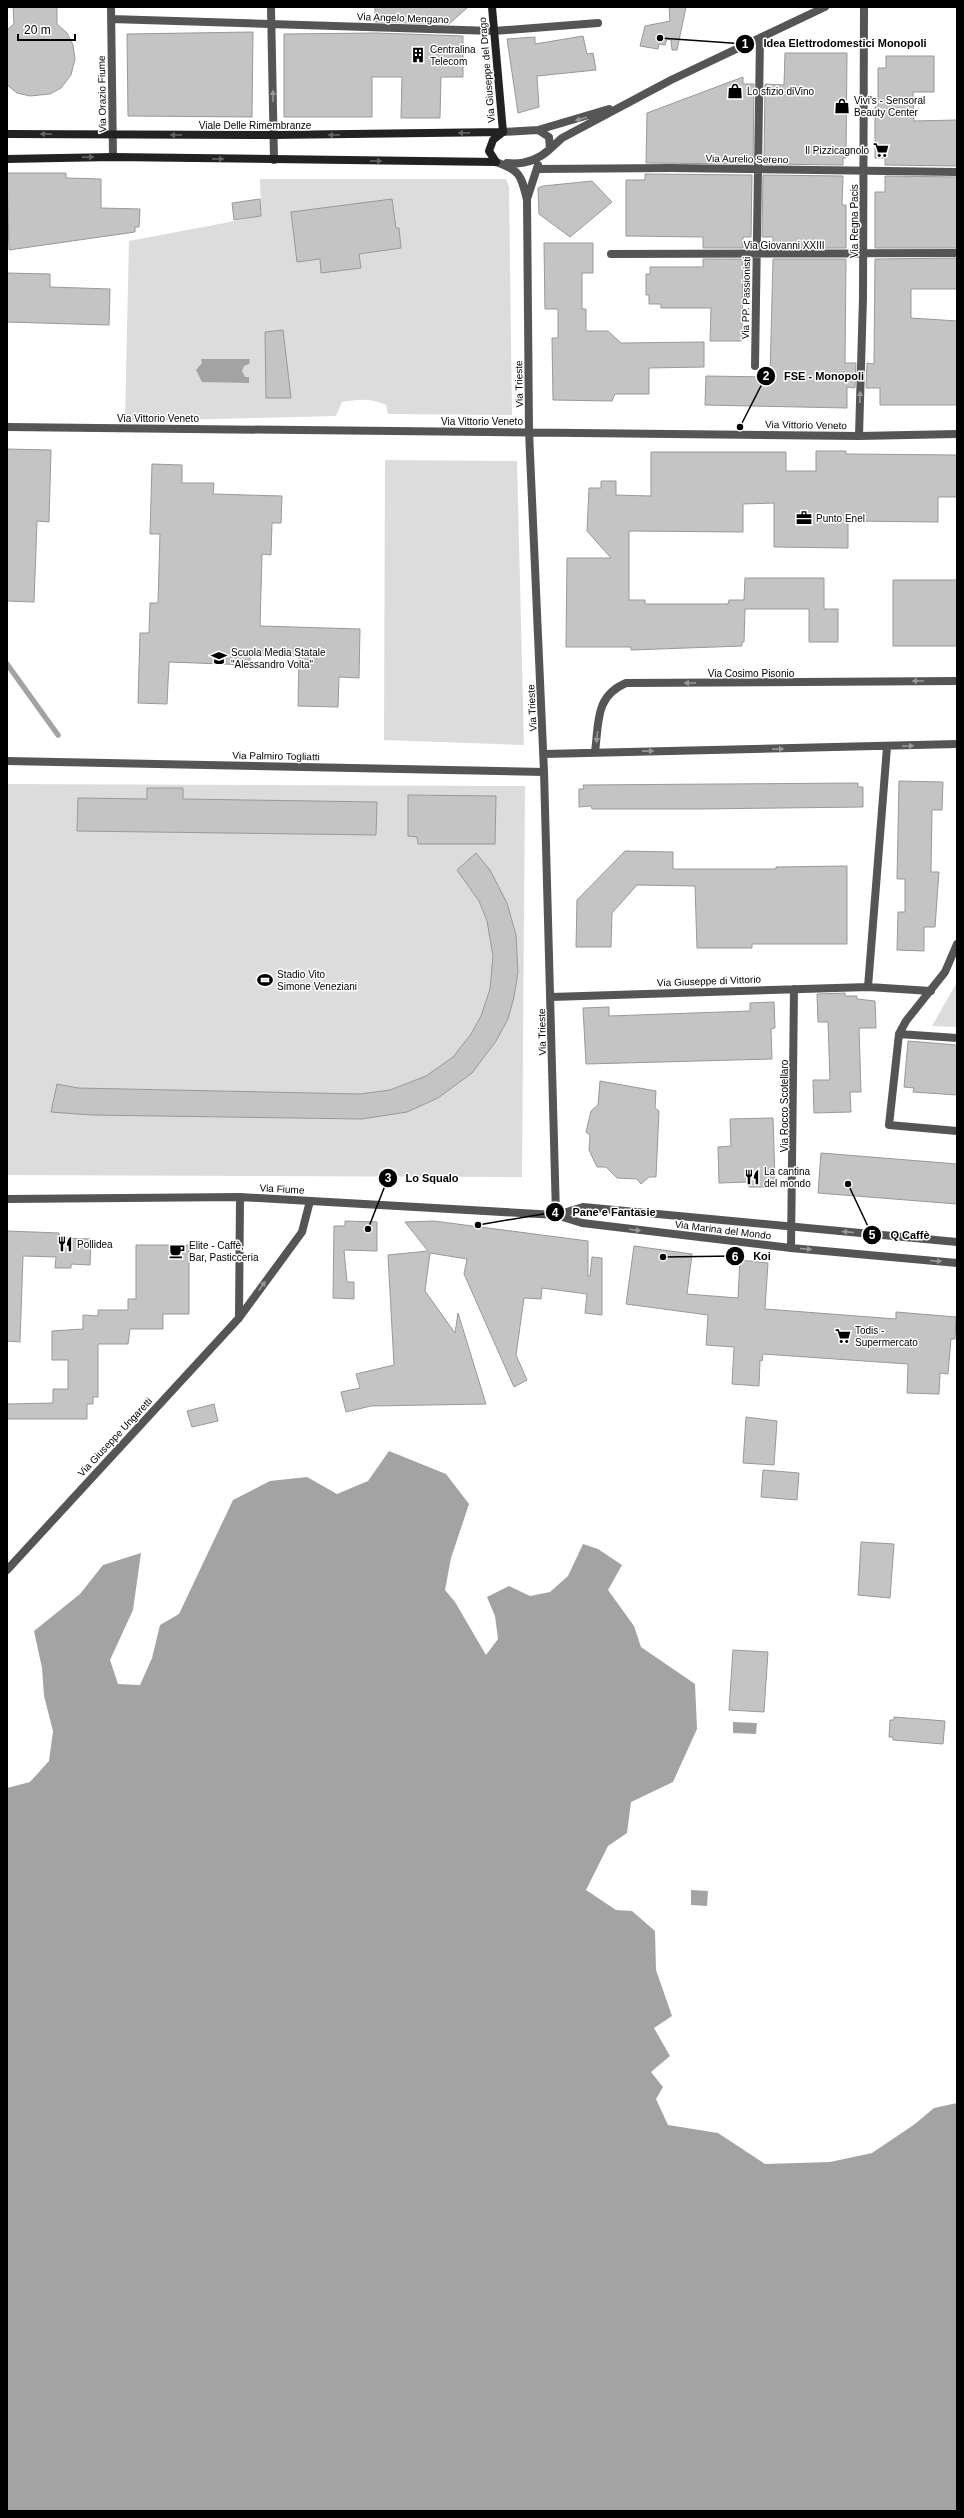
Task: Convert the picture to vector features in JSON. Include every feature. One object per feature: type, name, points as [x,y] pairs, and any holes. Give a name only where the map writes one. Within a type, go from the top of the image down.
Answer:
[{"type":"street","name":"Via Orazio Fiume","points":[[111,7],[113,157]]},
{"type":"street","points":[[272,7],[271,24],[274,160]]},
{"type":"street","name":"Via Giuseppe del Drago","points":[[492,7],[502,132]]},
{"type":"street","points":[[7,159],[113,157],[496,162],[521,164],[541,157],[562,138],[631,102],[825,7]]},
{"type":"street","name":"Via Regna Pacis","points":[[859,436],[864,170],[864,7]]},
{"type":"street","name":"Via Angelo Mengano","points":[[111,19],[494,31],[598,23]]},
{"type":"street","name":"Via PP. Passionisti","points":[[755,366],[760,38]]},
{"type":"street","points":[[527,200],[522,179],[516,170],[496,162],[490,152],[493,140],[502,132],[538,130],[586,118],[631,102]]},
{"type":"street","points":[[538,130],[549,137],[550,149]]},
{"type":"street","name":"Viale Delle Rimembranze","points":[[7,134],[274,135],[502,132]]},
{"type":"street","points":[[527,200],[541,157]]},
{"type":"street","name":"Via Aurelio Sereno","points":[[537,169],[758,169],[957,172]]},
{"type":"street","name":"Via Trieste","points":[[527,200],[529,431],[544,754],[552,997],[556,1215]]},
{"type":"street","name":"Via Giovanni XXIII","points":[[611,254],[863,255],[957,253]]},
{"type":"street","name":"Via Vittorio Veneto","points":[[7,427],[529,431],[859,436],[957,434]]},
{"type":"street","name":"Via Cosimo Pisonio","points":[[596,752],[602,704],[607,695],[615,688],[626,684],[957,681]]},
{"type":"street","points":[[544,754],[887,747],[957,744]]},
{"type":"street","points":[[868,987],[887,747]]},
{"type":"street","name":"Via Palmiro Togliatti","points":[[7,761],[544,772]]},
{"type":"street","points":[[957,944],[945,972],[906,1021],[899,1034],[889,1125],[957,1131]]},
{"type":"street","name":"Via Giuseppe di Vittorio","points":[[552,997],[868,987],[931,991]]},
{"type":"street","name":"Via Rocco Scotellaro","points":[[791,1248],[793,1227],[794,989]]},
{"type":"street","points":[[899,1034],[957,1038]]},
{"type":"street","points":[[238,1318],[240,1197]]},
{"type":"street","name":"Via Fiume","points":[[7,1199],[240,1197],[556,1215]]},
{"type":"street","name":"Via Giuseppe Ungaretti","points":[[7,1570],[238,1318],[302,1232],[310,1201]]},
{"type":"street","name":"Via Marina del Mondo","points":[[556,1215],[583,1207],[957,1242]]},
{"type":"street","name":"Via Marina del Mondo","points":[[556,1215],[582,1223],[791,1248],[957,1263]]},
{"type":"shaded area","points":[[260,179],[506,179],[509,187],[512,415],[388,414],[386,405],[370,400],[359,400],[342,402],[336,416],[125,421],[129,241],[261,216]]},
{"type":"shaded area","points":[[201,359],[250,359],[249,364],[244,366],[242,371],[245,377],[249,377],[249,383],[202,382],[196,370],[202,363]]},
{"type":"shaded area","points":[[385,460],[517,461],[524,745],[384,740]]},
{"type":"shaded area","name":"Stadio Vito Simone Veneziani","points":[[7,784],[525,786],[522,1177],[7,1175]]},
{"type":"shaded area","points":[[957,982],[957,1027],[932,1026]]},
{"type":"shaded area","points":[[389,1451],[446,1474],[469,1504],[451,1558],[445,1590],[455,1602],[486,1655],[498,1639],[495,1616],[487,1597],[509,1586],[530,1596],[550,1592],[568,1576],[583,1544],[598,1549],[622,1565],[608,1590],[634,1626],[641,1647],[695,1684],[697,1729],[673,1782],[631,1802],[627,1833],[608,1846],[586,1890],[616,1910],[632,1911],[655,1931],[656,1970],[672,2016],[654,2028],[670,2056],[651,2072],[663,2087],[656,2099],[668,2125],[718,2133],[765,2164],[830,2162],[872,2153],[915,2124],[934,2108],[957,2103],[957,2511],[7,2511],[7,1788],[30,1782],[49,1761],[53,1731],[44,1696],[42,1668],[34,1631],[80,1594],[103,1565],[141,1553],[133,1610],[110,1660],[118,1684],[140,1685],[152,1658],[160,1625],[179,1614],[233,1500],[270,1481],[307,1477],[337,1494],[368,1481]]},
{"type":"shaded area","points":[[733,1722],[757,1723],[756,1734],[733,1733]]},
{"type":"shaded area","points":[[691,1890],[708,1891],[707,1906],[691,1905]]},
{"type":"building","points":[[13,7],[57,7],[57,24],[67,33],[73,45],[75,59],[71,75],[61,88],[50,94],[30,96],[17,93],[7,85],[7,30],[14,24]]},
{"type":"building","points":[[375,7],[468,7],[449,24],[375,22]]},
{"type":"building","points":[[669,7],[686,7],[677,50],[672,50],[671,40],[667,39],[665,45],[659,44],[658,49],[640,46],[645,26],[670,21]]},
{"type":"building","points":[[253,32],[252,117],[128,116],[127,34]]},
{"type":"building","points":[[375,33],[463,36],[463,77],[441,77],[440,118],[401,118],[402,77],[372,77],[372,117],[284,117],[284,34]]},
{"type":"building","points":[[583,36],[587,54],[593,53],[596,70],[537,76],[539,107],[518,113],[507,39],[535,37],[535,44]]},
{"type":"building","points":[[785,53],[847,53],[846,158],[843,158],[843,165],[764,164],[765,84],[784,85]]},
{"type":"building","points":[[886,56],[934,56],[934,92],[913,92],[914,121],[957,120],[957,166],[885,165],[885,158],[875,158],[875,107],[878,107],[878,68],[886,68]]},
{"type":"building","points":[[743,77],[743,84],[754,84],[753,164],[646,163],[647,113]]},
{"type":"building","points":[[7,173],[66,173],[66,178],[101,179],[101,208],[140,209],[139,227],[135,227],[135,232],[9,250]]},
{"type":"building","points":[[645,174],[752,175],[751,237],[743,237],[743,248],[703,248],[703,237],[626,236],[626,180],[645,180]]},
{"type":"building","points":[[763,175],[843,176],[842,205],[846,205],[846,248],[773,248],[773,237],[762,237]]},
{"type":"building","points":[[885,176],[957,177],[957,248],[875,248],[875,192],[885,192]]},
{"type":"building","points":[[592,181],[612,202],[570,237],[539,214],[538,188],[543,186]]},
{"type":"building","points":[[260,199],[261,216],[234,220],[232,203]]},
{"type":"building","points":[[392,199],[396,228],[399,228],[401,248],[359,254],[361,268],[321,273],[320,259],[297,262],[291,212]]},
{"type":"building","points":[[544,243],[593,243],[593,273],[582,273],[582,309],[586,309],[586,331],[608,331],[621,343],[704,342],[704,367],[649,368],[649,394],[615,394],[612,401],[553,400],[552,338],[558,338],[558,309],[545,309]]},
{"type":"building","points":[[957,258],[957,289],[911,289],[911,318],[957,321],[957,405],[880,405],[880,388],[866,388],[867,363],[874,364],[875,259]]},
{"type":"building","points":[[703,259],[743,259],[742,341],[710,341],[711,308],[661,308],[661,304],[649,304],[649,295],[646,295],[646,274],[650,274],[650,267],[703,267]]},
{"type":"building","points":[[773,259],[846,259],[845,363],[856,363],[855,388],[847,387],[847,408],[705,405],[706,376],[770,377]]},
{"type":"building","points":[[7,273],[50,274],[50,287],[110,289],[109,325],[7,322]]},
{"type":"building","points":[[283,330],[291,398],[266,398],[265,332]]},
{"type":"building","points":[[7,449],[51,450],[49,522],[37,521],[34,602],[7,601]]},
{"type":"building","points":[[816,451],[846,451],[846,454],[957,455],[957,497],[938,497],[938,522],[848,521],[848,548],[774,547],[774,503],[743,504],[743,532],[629,531],[629,600],[645,600],[645,604],[728,604],[729,600],[744,600],[745,578],[824,578],[824,609],[838,609],[838,642],[809,642],[809,609],[745,609],[744,642],[742,642],[742,646],[631,650],[631,647],[566,647],[567,558],[611,558],[587,531],[589,488],[601,488],[601,481],[616,481],[616,495],[651,496],[651,452],[786,452],[786,471],[816,471]]},
{"type":"building","points":[[152,464],[182,465],[182,483],[214,483],[213,494],[282,496],[281,523],[272,523],[271,555],[262,554],[260,626],[360,629],[359,678],[339,677],[338,707],[298,706],[299,656],[250,655],[250,665],[169,662],[167,704],[138,703],[140,633],[149,633],[150,603],[158,603],[160,534],[150,534]]},
{"type":"building","points":[[893,580],[957,580],[957,646],[893,646]]},
{"type":"building","points":[[899,781],[943,782],[942,810],[932,810],[931,872],[939,872],[935,927],[924,927],[924,951],[897,950],[898,912],[905,912],[905,879],[897,879]]},
{"type":"building","points":[[858,783],[858,787],[863,787],[863,807],[592,809],[591,806],[579,807],[579,789],[584,789],[583,785]]},
{"type":"building","points":[[147,788],[183,788],[183,799],[377,802],[376,835],[77,831],[78,798],[147,799]]},
{"type":"building","points":[[408,795],[496,796],[495,844],[418,844],[417,837],[408,836]]},
{"type":"building","points":[[625,851],[673,852],[673,869],[776,869],[776,867],[847,866],[847,944],[752,944],[752,948],[697,948],[695,886],[637,885],[612,913],[611,947],[576,947],[577,900]]},
{"type":"building","points":[[476,853],[490,870],[507,903],[516,935],[518,972],[514,997],[508,1019],[496,1041],[472,1073],[438,1098],[407,1112],[362,1119],[91,1115],[51,1112],[57,1084],[78,1088],[360,1094],[390,1090],[426,1076],[453,1057],[471,1034],[481,1016],[490,989],[493,956],[487,921],[479,901],[457,870]]},
{"type":"building","points":[[845,993],[845,996],[857,996],[857,999],[875,1001],[876,1028],[859,1028],[861,1092],[850,1092],[851,1112],[814,1113],[813,1080],[830,1080],[828,1022],[818,1022],[817,994]]},
{"type":"building","points":[[774,1002],[775,1028],[771,1029],[772,1059],[586,1064],[583,1008],[609,1007],[609,1016],[750,1011],[750,1003]]},
{"type":"building","points":[[908,1041],[957,1045],[957,1095],[913,1092],[914,1088],[904,1087]]},
{"type":"building","points":[[600,1081],[656,1091],[655,1108],[659,1111],[656,1177],[649,1177],[641,1184],[637,1179],[617,1178],[606,1167],[597,1167],[589,1150],[590,1135],[586,1132],[591,1111],[598,1105]]},
{"type":"building","points":[[773,1118],[775,1181],[763,1181],[764,1187],[749,1187],[749,1182],[719,1183],[718,1147],[731,1146],[730,1119]]},
{"type":"building","points":[[821,1153],[957,1164],[957,1204],[818,1193]]},
{"type":"building","points":[[345,1221],[377,1222],[377,1251],[344,1250],[347,1282],[354,1282],[354,1299],[333,1298],[334,1226],[345,1226]]},
{"type":"building","points":[[434,1221],[588,1241],[588,1276],[590,1276],[592,1257],[602,1258],[602,1315],[585,1313],[587,1294],[542,1288],[541,1299],[524,1298],[516,1355],[527,1380],[514,1387],[464,1274],[467,1259],[430,1253],[425,1291],[455,1333],[458,1313],[486,1404],[371,1406],[346,1412],[341,1392],[360,1388],[356,1374],[394,1365],[388,1255],[428,1251],[405,1222]]},
{"type":"building","points":[[7,1231],[59,1233],[59,1238],[91,1239],[90,1265],[71,1264],[71,1268],[55,1268],[56,1257],[23,1256],[20,1342],[7,1341]]},
{"type":"building","points":[[136,1245],[189,1245],[189,1314],[163,1314],[163,1329],[130,1329],[128,1344],[98,1344],[98,1397],[93,1397],[93,1404],[87,1404],[87,1419],[7,1419],[7,1404],[53,1403],[53,1389],[68,1389],[68,1360],[52,1360],[52,1331],[83,1329],[83,1315],[98,1316],[98,1310],[128,1310],[128,1299],[136,1299]]},
{"type":"building","points":[[634,1246],[692,1254],[687,1294],[738,1298],[740,1260],[768,1263],[765,1309],[896,1319],[896,1312],[956,1317],[955,1339],[951,1339],[948,1374],[940,1373],[939,1394],[907,1393],[908,1364],[763,1354],[762,1361],[760,1360],[759,1386],[732,1384],[734,1347],[706,1345],[708,1315],[626,1304]]},
{"type":"building","points":[[214,1404],[218,1421],[192,1427],[187,1411]]},
{"type":"building","points":[[746,1417],[777,1421],[774,1465],[743,1463]]},
{"type":"building","points":[[763,1470],[799,1473],[797,1500],[761,1497]]},
{"type":"building","points":[[861,1542],[894,1544],[890,1598],[858,1595]]},
{"type":"building","points":[[733,1650],[768,1652],[764,1712],[729,1710]]},
{"type":"building","points":[[894,1717],[945,1721],[943,1744],[893,1740],[893,1737],[889,1737],[890,1720],[894,1720]]},
{"type":"waterway","points":[[7,664],[58,735]]},
{"type":"place","name":"Idea Elettrodomestici Monopoli","points":[[660,38]]},
{"type":"place","name":"Centralina Telecom","points":[[418,55]]},
{"type":"place","name":"Lo sfizio diVino","points":[[735,91]]},
{"type":"place","name":"Vivi's - Sensoral Beauty Center","points":[[842,106]]},
{"type":"place","name":"Il Pizzicagnolo","points":[[881,150]]},
{"type":"place","name":"FSE - Monopoli","points":[[740,427]]},
{"type":"place","name":"Punto Enel","points":[[804,518]]},
{"type":"place","name":"Scuola Media Statale \"Alessandro Volta\"","points":[[219,658]]},
{"type":"place","name":"Stadio Vito Simone Veneziani","points":[[265,980]]},
{"type":"place","name":"La cantina del mondo","points":[[752,1177]]},
{"type":"place","name":"Q Caffè","points":[[848,1184]]},
{"type":"place","name":"Pane e Fantasie","points":[[478,1225]]},
{"type":"place","name":"Lo Squalo","points":[[368,1229]]},
{"type":"place","name":"Pollidea","points":[[65,1244]]},
{"type":"place","name":"Elite - Caffè, Bar, Pasticceria","points":[[177,1251]]},
{"type":"place","name":"Koi","points":[[663,1257]]},
{"type":"place","name":"Todis - Supermercato","points":[[843,1336]]}]
